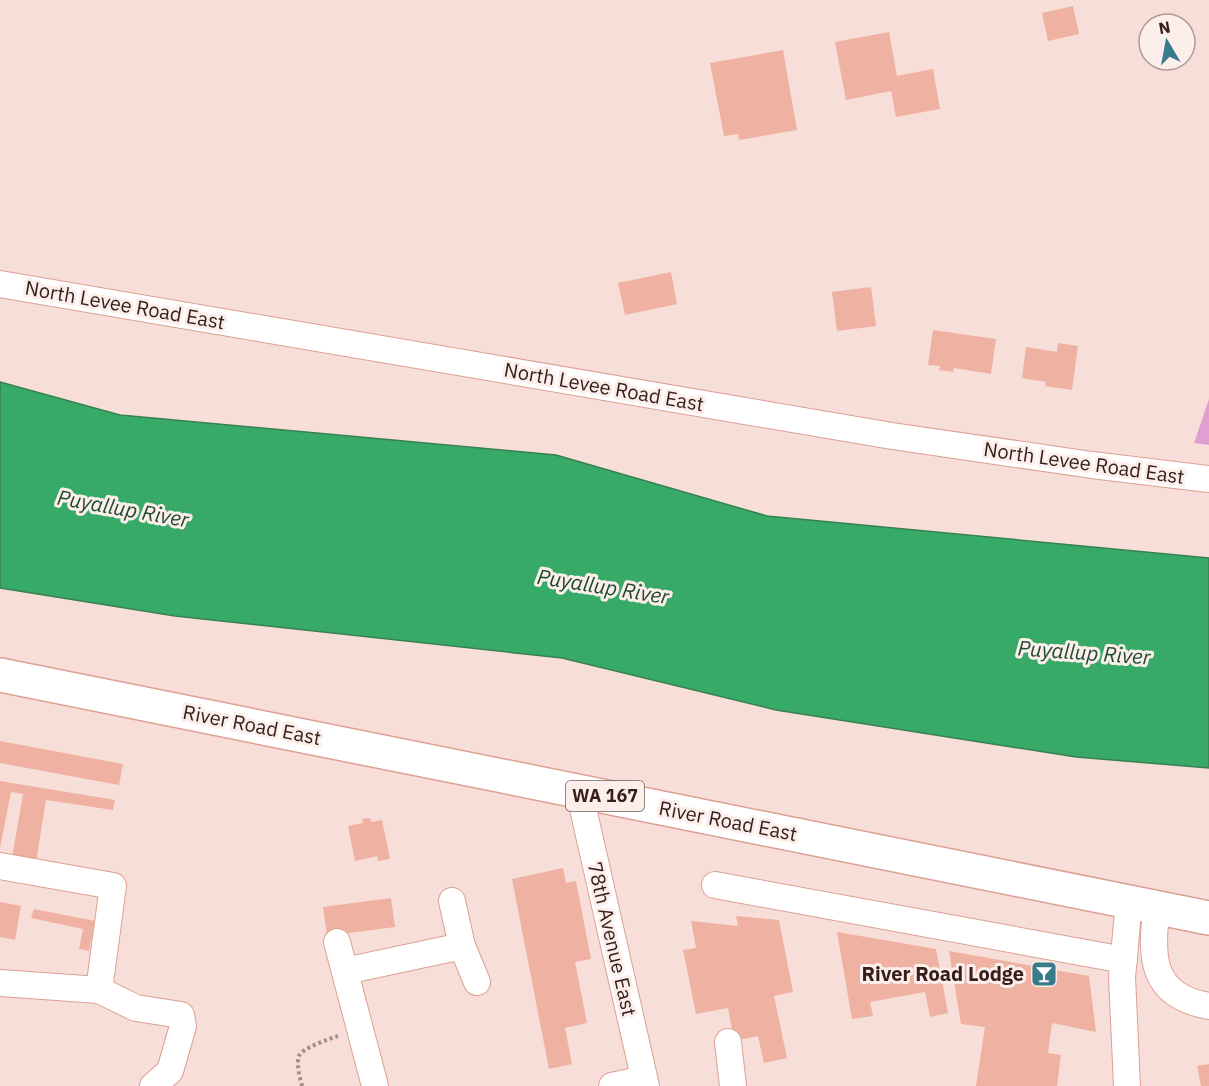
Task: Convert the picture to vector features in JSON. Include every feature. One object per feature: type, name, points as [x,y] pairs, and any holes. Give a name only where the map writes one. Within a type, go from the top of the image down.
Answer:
[{"type":"main road","name":"River Road East","points":[[0,675],[1209,918]]},
{"type":"street","name":"North Levee Road East","points":[[0,284],[892,436],[1092,465],[1209,479]]},
{"type":"street","name":"78th Avenue East","points":[[579,791],[645,1082]]},
{"type":"street","points":[[0,866],[112,886],[99,990]]},
{"type":"street","points":[[715,885],[1124,960]]},
{"type":"street","points":[[452,900],[462,946],[477,982]]},
{"type":"street","points":[[1127,1086],[1122,977],[1124,960],[1143,904]]},
{"type":"street","points":[[1143,904],[1153,940],[1155,963],[1164,982],[1175,995],[1209,1006]]},
{"type":"street","points":[[337,942],[375,1086]]},
{"type":"street","points":[[345,971],[462,946]]},
{"type":"street","points":[[0,983],[99,990],[136,1008],[181,1015],[183,1026],[170,1071],[153,1086]]},
{"type":"street","points":[[728,1042],[733,1086]]},
{"type":"street","points":[[612,1086],[645,1082]]},
{"type":"path","points":[[302,1086],[298,1060],[303,1051],[358,1027]]},
{"type":"shaded area","points":[[1209,399],[1209,445],[1194,443]]},
{"type":"water","name":"Puyallup River","points":[[0,382],[120,415],[556,455],[767,516],[1209,558],[1209,768],[1076,757],[776,710],[562,658],[175,616],[0,588]]},
{"type":"building","points":[[1073,6],[1079,34],[1048,41],[1042,13]]},
{"type":"building","points":[[889,32],[897,76],[933,69],[940,109],[896,117],[891,91],[846,100],[835,42]]},
{"type":"building","points":[[783,50],[797,130],[739,140],[738,134],[724,136],[710,63]]},
{"type":"building","points":[[671,272],[677,304],[625,315],[618,283]]},
{"type":"building","points":[[871,287],[876,326],[837,331],[832,292]]},
{"type":"building","points":[[933,330],[996,339],[991,374],[954,368],[953,372],[939,370],[940,366],[928,365]]},
{"type":"building","points":[[1058,343],[1078,346],[1072,390],[1045,386],[1046,382],[1022,378],[1026,347],[1057,352]]},
{"type":"building","points":[[0,741],[123,764],[119,785],[0,763]]},
{"type":"building","points":[[0,781],[115,800],[113,810],[46,800],[36,862],[12,858],[23,794],[11,792],[0,848]]},
{"type":"building","points":[[370,818],[371,822],[382,820],[390,859],[378,861],[377,856],[355,861],[348,826],[363,823],[362,819]]},
{"type":"building","points":[[563,868],[566,883],[576,881],[591,959],[575,962],[587,1023],[565,1028],[572,1064],[549,1069],[512,879]]},
{"type":"building","points":[[391,898],[395,927],[327,936],[323,907]]},
{"type":"building","points":[[0,902],[21,906],[15,940],[0,937]]},
{"type":"building","points":[[34,909],[95,921],[89,951],[79,949],[83,929],[31,918]]},
{"type":"building","points":[[736,916],[779,920],[793,992],[774,996],[787,1058],[764,1063],[758,1036],[734,1041],[728,1008],[696,1014],[683,950],[696,948],[691,921],[738,926]]},
{"type":"building","points":[[837,932],[936,949],[948,1013],[930,1017],[925,992],[870,1002],[873,1016],[852,1019]]},
{"type":"building","points":[[949,951],[1089,976],[1096,1032],[1052,1023],[1048,1053],[1061,1055],[1057,1086],[976,1086],[985,1027],[961,1024]]},
{"type":"building","points":[[1209,1064],[1209,1086],[1201,1086],[1197,1066]]},
{"type":"place","name":"River Road Lodge","points":[[1044,974]]}]
